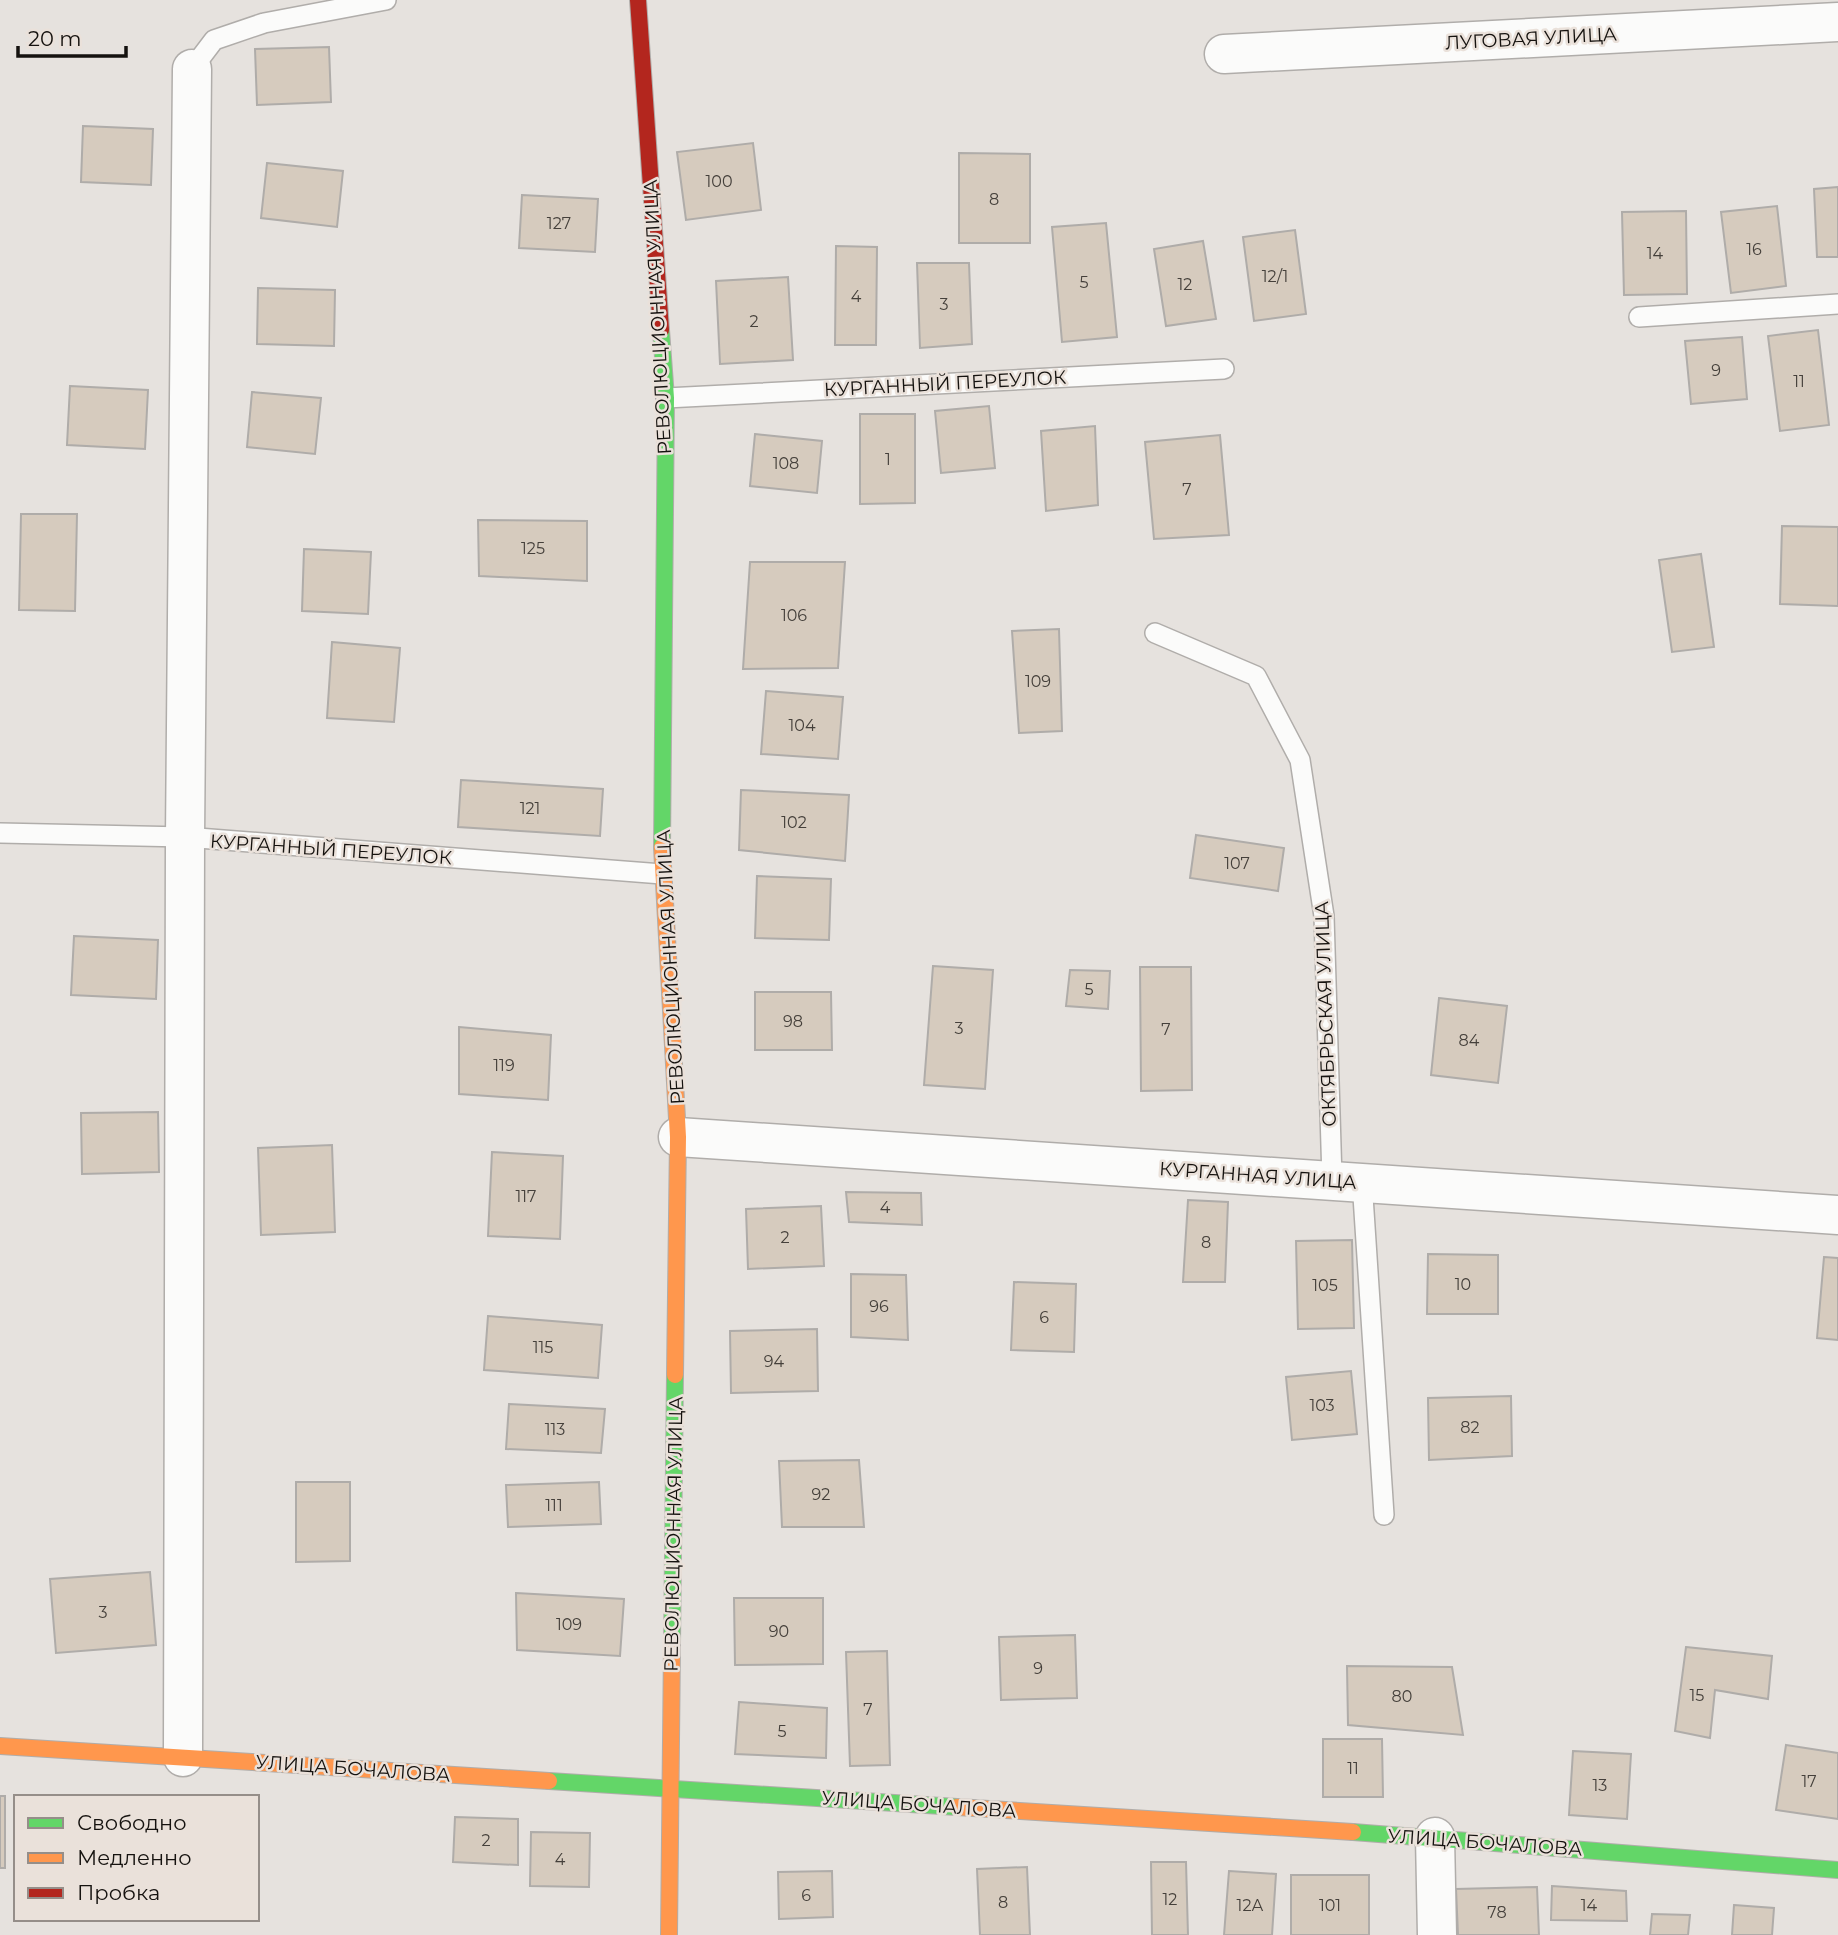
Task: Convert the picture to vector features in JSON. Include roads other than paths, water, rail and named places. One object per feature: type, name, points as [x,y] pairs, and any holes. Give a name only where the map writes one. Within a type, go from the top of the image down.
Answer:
[{"type":"street","name":"РЕВОЛЮЦИОННАЯ УЛИЦА","points":[[638,0],[666,398],[662,874],[678,1137],[669,1935]]},
{"type":"street","name":"ЛУГОВАЯ УЛИЦА","points":[[1224,54],[1838,22]]},
{"type":"street","points":[[183,1757],[185,837],[192,69]]},
{"type":"street","name":"КУРГАННАЯ УЛИЦА","points":[[678,1137],[1838,1215]]},
{"type":"street","name":"УЛИЦА БОЧАЛОВА","points":[[0,1746],[1435,1837],[1838,1870]]},
{"type":"street","points":[[1435,1837],[1437,1935]]},
{"type":"lane","points":[[192,69],[214,40],[264,23],[386,0]]},
{"type":"lane","points":[[1639,317],[1838,304]]},
{"type":"lane","name":"КУРГАННЫЙ ПЕРЕУЛОК","points":[[666,398],[1224,369]]},
{"type":"lane","name":"ОКТЯБРЬСКАЯ УЛИЦА","points":[[1156,633],[1256,676],[1300,760],[1324,916],[1347,1180],[1384,1515]]},
{"type":"lane","name":"КУРГАННЫЙ ПЕРЕУЛОК","points":[[0,833],[185,837],[662,874]]}]
